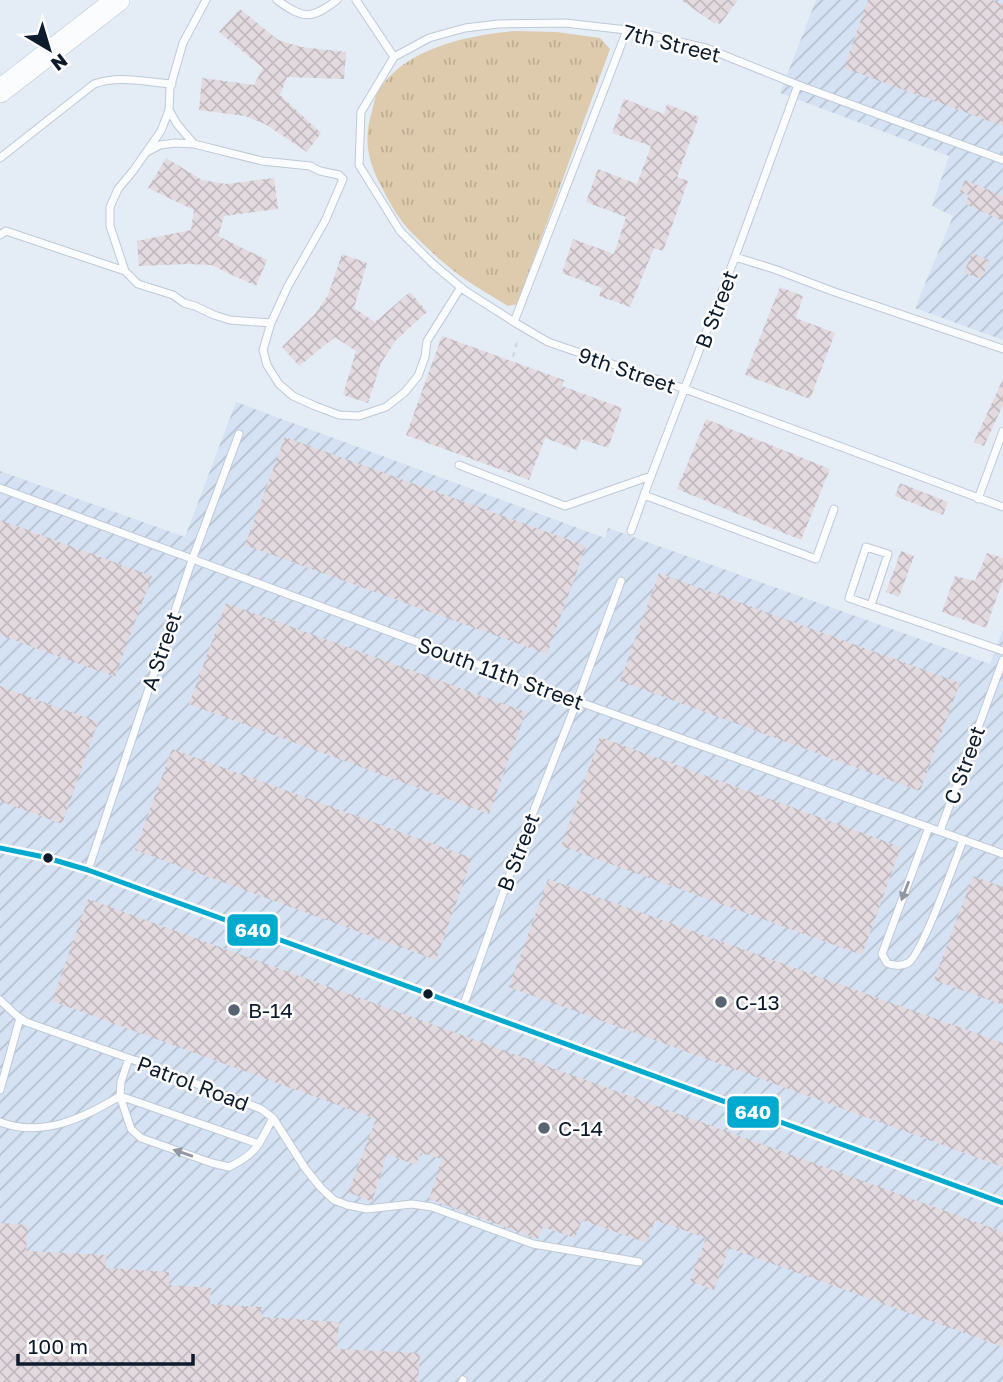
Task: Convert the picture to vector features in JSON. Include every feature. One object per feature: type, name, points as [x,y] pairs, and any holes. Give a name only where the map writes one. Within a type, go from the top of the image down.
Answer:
[{"type":"main road","points":[[0,91],[118,0]]},
{"type":"lane","points":[[206,0],[183,43],[172,84],[169,110],[161,131],[118,189],[110,207],[110,226],[125,271],[138,284],[173,295],[184,303],[230,320],[271,323]]},
{"type":"lane","points":[[277,0],[292,11],[313,15],[337,0]]},
{"type":"lane","points":[[356,0],[394,57]]},
{"type":"lane","name":"7th Street","points":[[360,112],[394,57],[429,38],[465,28],[498,24],[565,23],[627,30],[706,48],[798,85],[1003,160]]},
{"type":"lane","points":[[514,322],[627,30]]},
{"type":"lane","points":[[0,158],[93,84],[127,79],[172,84]]},
{"type":"lane","name":"B Street","points":[[631,531],[798,85]]},
{"type":"lane","points":[[169,110],[194,144]]},
{"type":"lane","name":"9th Street","points":[[360,112],[359,164],[400,231],[461,287],[514,322],[548,342],[1003,507]]},
{"type":"lane","points":[[147,152],[160,145],[194,144],[262,161],[310,166],[339,175],[343,179],[325,221],[288,286],[271,323],[263,350],[267,365],[279,384],[293,396],[314,406],[339,415],[359,416],[386,407],[405,392],[418,376],[427,341],[461,287]]},
{"type":"lane","points":[[0,235],[6,232],[125,271]]},
{"type":"lane","points":[[735,257],[1003,349]]},
{"type":"lane","points":[[978,499],[1003,431]]},
{"type":"lane","name":"A Street","points":[[88,870],[192,559],[239,434]]},
{"type":"lane","points":[[459,465],[565,506],[651,476]]},
{"type":"lane","name":"South 11th Street","points":[[0,488],[577,701],[1003,854]]},
{"type":"lane","points":[[644,495],[816,559],[834,509]]},
{"type":"lane","points":[[871,606],[888,554],[866,547],[849,598],[871,606],[1003,651]]},
{"type":"lane","name":"B Street","points":[[463,1007],[518,850],[621,581]]},
{"type":"lane","name":"C Street","points":[[940,831],[1003,660]]},
{"type":"lane","points":[[929,827],[882,954],[887,964],[899,966],[913,959],[954,867],[963,839]]},
{"type":"lane","points":[[0,848],[88,870],[1003,1203]]},
{"type":"lane","name":"Patrol Road","points":[[0,1000],[26,1022],[261,1109],[273,1118],[305,1168],[334,1200],[367,1209],[412,1204],[432,1207],[533,1244],[639,1262]]},
{"type":"lane","points":[[0,1090],[20,1018]]},
{"type":"lane","points":[[129,1058],[121,1082],[120,1096],[131,1129],[141,1138],[229,1167],[255,1150],[273,1118]]},
{"type":"lane","points":[[0,1122],[11,1126],[41,1128],[65,1124],[120,1096]]},
{"type":"lane","points":[[120,1096],[259,1144]]},
{"type":"path","points":[[513,357],[518,338]]},
{"type":"shaded area","points":[[816,0],[1003,0],[1003,340],[915,308],[953,216],[932,206],[949,156],[780,93]]},
{"type":"shaded area","points":[[236,402],[605,538],[608,528],[990,664],[1003,629],[1003,1382],[0,1382],[0,471],[185,537]]},
{"type":"green space","points":[[515,31],[556,32],[600,38],[610,49],[521,294],[517,304],[508,306],[453,270],[407,227],[377,178],[368,151],[368,132],[376,96],[387,80],[401,67],[436,47],[477,36]]},
{"type":"building","points":[[681,0],[738,0],[720,24],[715,24]]},
{"type":"building","points":[[868,0],[992,0],[1003,4],[1003,126],[844,68]]},
{"type":"building","points":[[240,9],[278,40],[301,47],[346,52],[344,79],[287,77],[280,95],[321,133],[307,152],[265,124],[245,116],[199,110],[202,78],[254,85],[263,68],[219,32]]},
{"type":"building","points":[[624,99],[664,114],[667,104],[699,117],[677,177],[688,181],[663,251],[654,248],[630,307],[599,296],[602,288],[562,273],[573,239],[614,254],[626,217],[586,202],[598,169],[637,184],[651,146],[612,133]]},
{"type":"building","points":[[166,158],[202,180],[226,184],[274,178],[278,209],[224,216],[218,236],[267,260],[256,286],[211,265],[139,266],[137,241],[191,230],[194,210],[148,188]]},
{"type":"building","points":[[965,180],[1003,196],[1003,221],[965,204],[969,195],[960,192]]},
{"type":"building","points":[[972,253],[989,260],[982,279],[964,273]]},
{"type":"building","points":[[342,254],[367,263],[354,308],[375,322],[410,292],[427,312],[396,340],[381,363],[368,403],[343,395],[356,351],[335,337],[299,366],[282,347],[315,314],[328,295]]},
{"type":"building","points":[[780,287],[803,296],[796,318],[835,333],[810,399],[745,375]]},
{"type":"building","points":[[442,336],[564,380],[562,386],[622,408],[608,448],[581,439],[577,450],[545,438],[529,480],[406,435]]},
{"type":"building","points":[[1003,379],[1003,405],[984,446],[974,442]]},
{"type":"building","points":[[706,419],[830,469],[801,540],[677,489]]},
{"type":"building","points":[[285,437],[586,546],[547,654],[245,545]]},
{"type":"building","points":[[900,483],[948,502],[943,515],[895,496]]},
{"type":"building","points":[[0,520],[152,576],[115,677],[0,635]]},
{"type":"building","points":[[901,551],[914,556],[899,597],[886,592]]},
{"type":"building","points":[[987,553],[1003,558],[1003,580],[986,628],[942,612],[955,576],[975,581]]},
{"type":"building","points":[[659,573],[960,683],[920,791],[620,681]]},
{"type":"building","points":[[226,603],[526,712],[489,814],[189,704]]},
{"type":"building","points":[[0,686],[98,722],[62,824],[0,801]]},
{"type":"building","points":[[600,737],[901,847],[862,955],[561,846]]},
{"type":"building","points":[[172,749],[472,858],[436,960],[135,850]]},
{"type":"building","points":[[973,876],[1003,887],[1003,1005],[934,980]]},
{"type":"building","name":"C-13","points":[[548,879],[1003,1043],[1003,1167],[509,987]]},
{"type":"building","points":[[88,899],[1003,1232],[1003,1347],[729,1248],[714,1290],[690,1281],[706,1238],[655,1220],[647,1243],[582,1220],[575,1238],[543,1227],[538,1239],[535,1238],[429,1199],[442,1159],[421,1153],[416,1165],[387,1154],[372,1202],[348,1192],[376,1119],[52,1001]]},
{"type":"building","points":[[0,1223],[28,1225],[26,1251],[106,1255],[106,1268],[169,1272],[169,1285],[211,1288],[210,1304],[262,1307],[261,1317],[339,1322],[337,1349],[420,1353],[418,1382],[0,1382]]},
{"type":"transit line","name":"640","points":[[0,848],[88,870],[1003,1203]]},
{"type":"place","name":"C-13","points":[[721,1002]]},
{"type":"place","name":"B-14","points":[[234,1010]]},
{"type":"place","name":"C-14","points":[[544,1128]]}]
